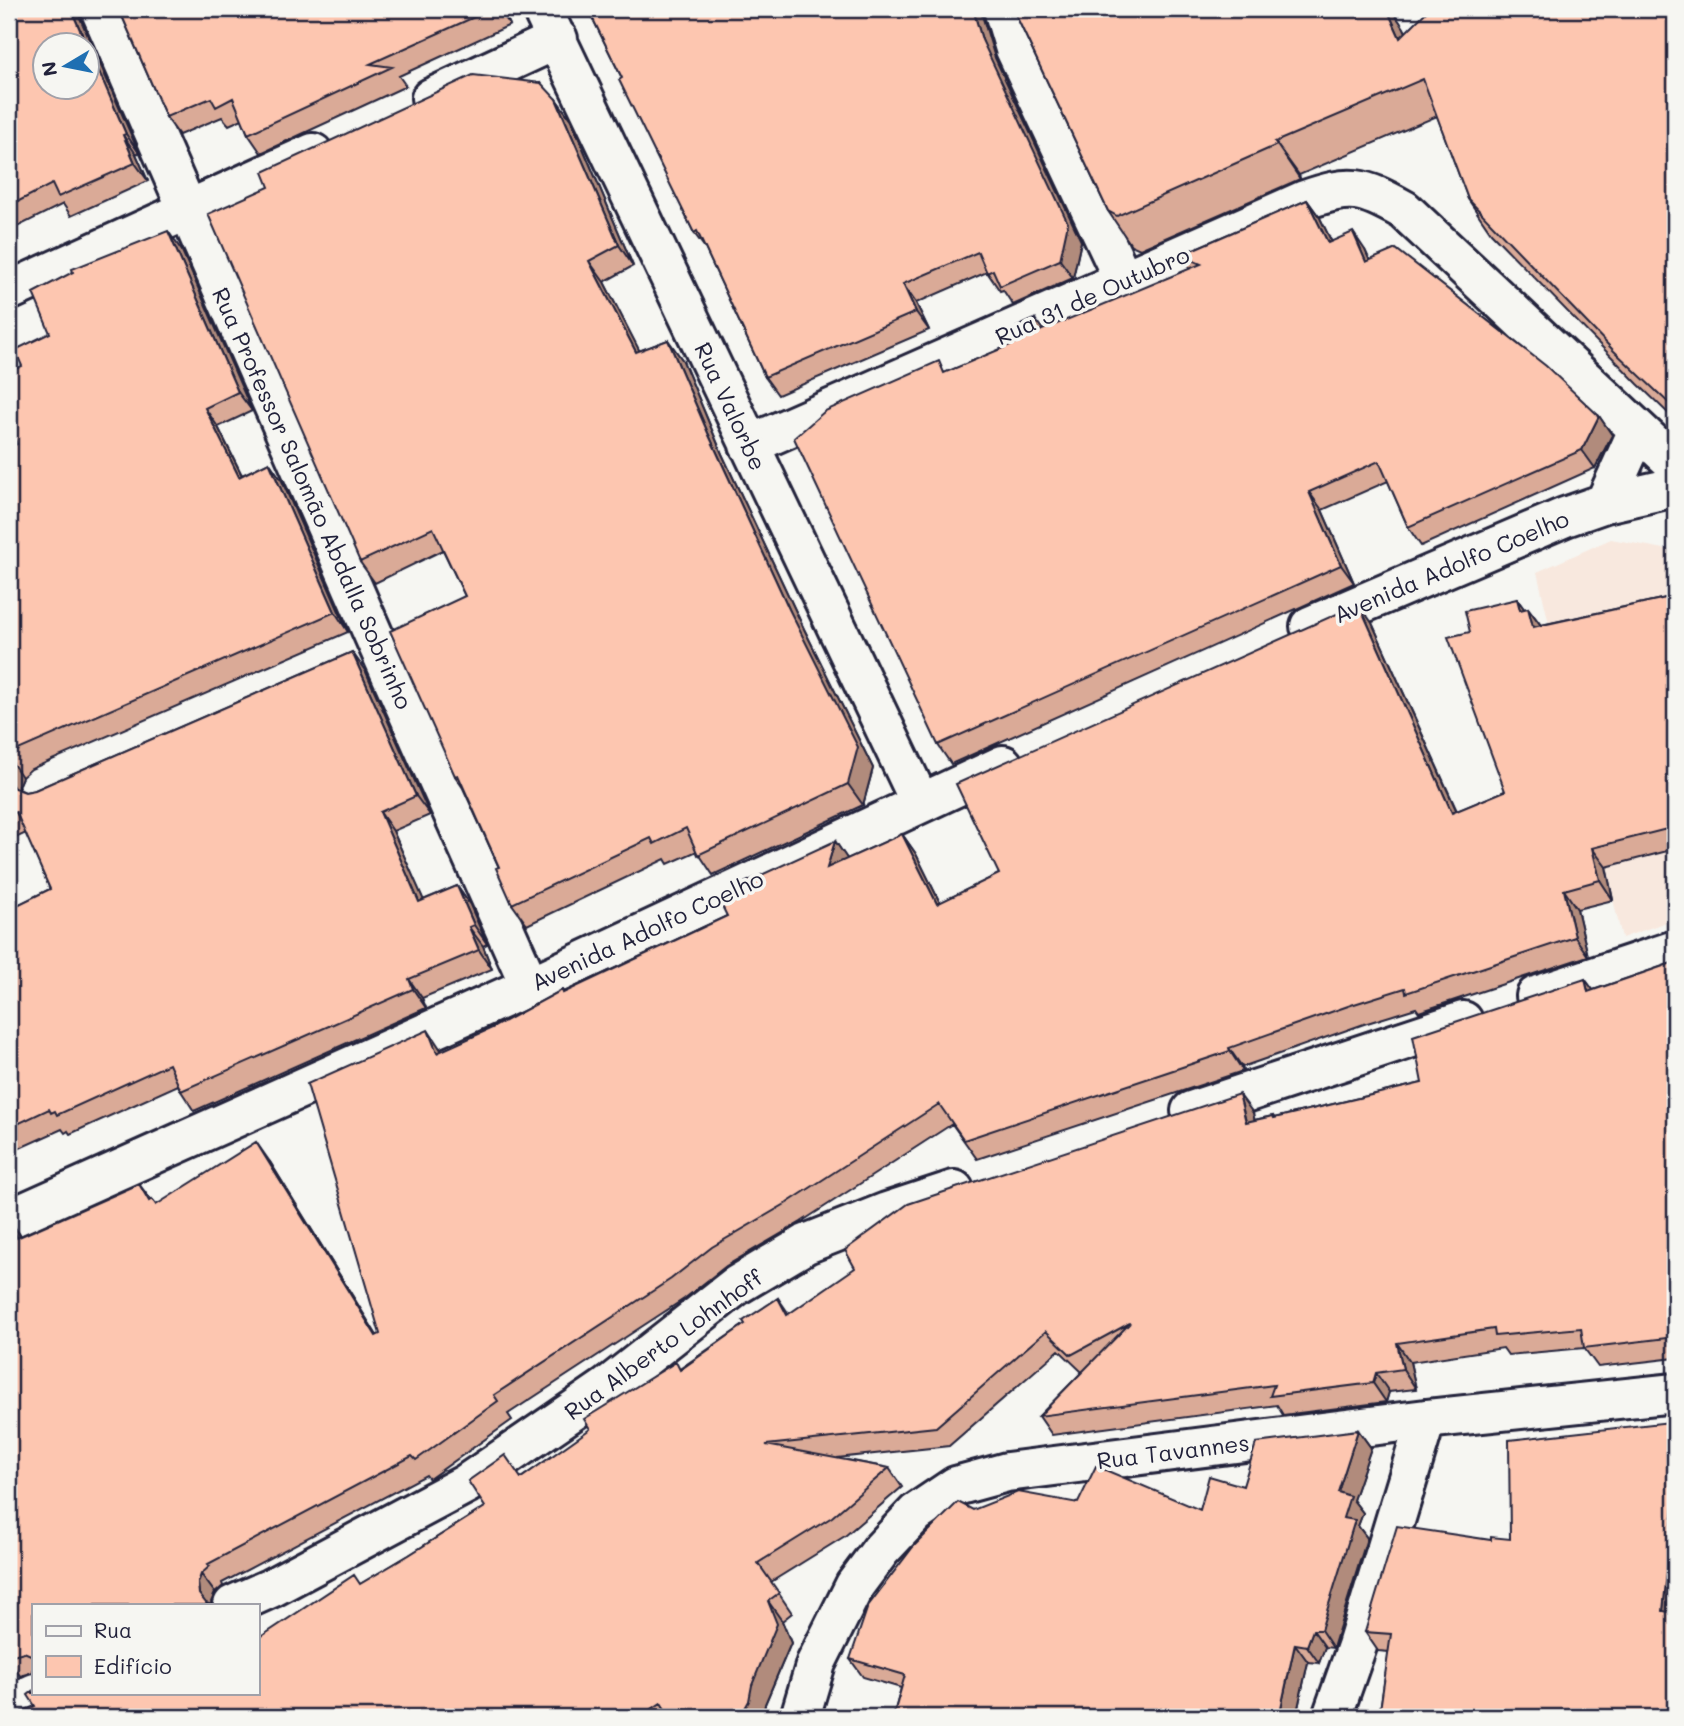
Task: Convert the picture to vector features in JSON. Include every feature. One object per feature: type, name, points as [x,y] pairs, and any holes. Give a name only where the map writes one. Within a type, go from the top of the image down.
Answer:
[{"type":"street","name":"Rua Professor Salomão Abdalla Sobrinho","points":[[100,9],[530,986]]},
{"type":"street","points":[[1003,9],[1015,49],[1124,281]]},
{"type":"street","points":[[397,113],[550,24]]},
{"type":"street","name":"Rua Valorbe","points":[[550,24],[920,802]]},
{"type":"street","points":[[9,291],[348,136]]},
{"type":"street","name":"Rua 31 de Outubro","points":[[749,445],[1305,200],[1349,188],[1378,196],[1404,210],[1675,464]]},
{"type":"street","points":[[1605,503],[1638,429]]},
{"type":"street","name":"Avenida Adolfo Coelho","points":[[1276,642],[1565,517],[1605,503],[1675,487]]},
{"type":"street","points":[[340,660],[377,643]]},
{"type":"street","name":"Avenida Adolfo Coelho","points":[[9,1219],[530,986],[1034,751]]},
{"type":"street","points":[[1158,1122],[1675,950]]},
{"type":"street","name":"Rua Alberto Lohnhoff","points":[[235,1604],[282,1583],[466,1484],[607,1388],[737,1285],[806,1244],[887,1212],[985,1179]]},
{"type":"street","name":"Rua Tavannes","points":[[800,1717],[816,1663],[855,1585],[881,1550],[916,1513],[956,1486],[1007,1472],[1426,1419],[1675,1393]]},
{"type":"street","points":[[1332,1717],[1357,1646],[1426,1419]]},
{"type":"street","points":[[9,1704],[33,1694]]},
{"type":"shaded area","points":[[1611,539],[1675,551],[1675,919],[1622,938],[1537,572]]},
{"type":"building","points":[[9,9],[71,9],[81,32],[32,32],[32,102],[102,102],[102,78],[126,134],[123,135],[135,163],[58,197],[52,184],[9,206]]},
{"type":"building","points":[[119,9],[492,9],[370,64],[392,67],[248,134],[233,98],[216,107],[211,98],[166,117]]},
{"type":"building","points":[[588,9],[973,9],[982,40],[1068,223],[1060,260],[1000,286],[993,270],[987,273],[978,252],[903,284],[916,312],[765,377],[697,231],[694,233],[619,80],[622,78]]},
{"type":"building","points":[[1013,9],[1387,9],[1400,38],[1429,9],[1604,9],[1607,12],[1613,9],[1675,9],[1675,409],[1614,351],[1468,199],[1423,79],[1275,142],[1277,145],[1117,216],[1108,211]]},
{"type":"building","points":[[473,75],[541,83],[556,99],[619,245],[589,261],[636,352],[668,340],[789,609],[858,747],[848,784],[698,855],[686,828],[654,844],[651,838],[512,904],[496,868],[499,867],[458,775],[455,776],[390,631],[465,596],[433,528],[360,562],[208,214],[269,187],[263,172]]},
{"type":"building","points":[[1307,200],[1328,243],[1353,232],[1366,262],[1396,249],[1546,366],[1599,416],[1582,450],[1408,527],[1379,461],[1309,492],[1341,565],[938,745],[794,438],[825,411],[939,361],[944,373],[1022,340],[1017,327],[1035,319],[1028,336],[1201,264],[1180,255]]},
{"type":"building","points":[[168,231],[238,392],[205,408],[239,477],[269,462],[335,612],[18,750],[9,757],[9,448],[17,444],[9,424],[9,372],[22,366],[15,350],[50,333],[33,293],[73,272],[72,269]]},
{"type":"building","points":[[1675,596],[1675,827],[1592,848],[1600,880],[1564,890],[1575,937],[1406,993],[1405,988],[1351,1005],[1229,1048],[1230,1051],[964,1140],[939,1104],[787,1203],[712,1247],[671,1279],[494,1395],[498,1401],[416,1460],[412,1456],[208,1564],[210,1566],[201,1574],[198,1583],[199,1594],[209,1604],[32,1604],[32,1656],[24,1652],[9,1656],[9,1220],[17,1238],[139,1184],[149,1201],[152,1199],[156,1205],[256,1142],[376,1336],[380,1334],[307,1084],[428,1030],[437,1053],[492,1028],[562,990],[563,993],[727,916],[721,904],[745,891],[742,884],[835,841],[827,868],[902,834],[937,904],[999,874],[956,784],[1359,604],[1452,813],[1505,791],[1448,637],[1470,632],[1465,611],[1517,599],[1520,610],[1528,608],[1533,627]]},
{"type":"building","points":[[352,652],[416,796],[380,812],[419,902],[457,886],[474,925],[469,927],[479,950],[409,979],[413,989],[181,1091],[169,1064],[57,1115],[49,1109],[9,1128],[9,909],[50,889],[16,812],[9,815],[9,781],[14,788],[25,792],[35,790]]},
{"type":"building","points":[[1675,962],[1675,1337],[1584,1348],[1581,1328],[1495,1336],[1494,1329],[1397,1343],[1403,1369],[1376,1373],[1373,1383],[1270,1396],[1274,1385],[1039,1416],[1130,1323],[1071,1355],[1046,1331],[936,1427],[766,1445],[889,1468],[832,1517],[758,1563],[779,1593],[768,1601],[777,1624],[752,1685],[749,1701],[740,1717],[670,1717],[661,1703],[640,1717],[9,1717],[35,1706],[28,1695],[32,1692],[32,1694],[259,1694],[259,1638],[354,1575],[360,1584],[485,1507],[468,1481],[505,1455],[521,1478],[590,1429],[584,1419],[676,1362],[680,1370],[745,1324],[743,1321],[778,1298],[787,1315],[855,1268],[845,1250],[908,1204],[1239,1094],[1246,1122],[1273,1116],[1274,1118],[1422,1083],[1413,1036],[1585,979],[1588,992]]},
{"type":"building","points":[[1670,1422],[1675,1431],[1675,1495],[1663,1611],[1675,1613],[1675,1717],[1353,1717],[1356,1708],[1380,1710],[1391,1634],[1365,1632],[1397,1526],[1491,1540],[1491,1537],[1510,1539],[1509,1440]]},
{"type":"building","points":[[1358,1430],[1338,1492],[1350,1496],[1343,1518],[1355,1520],[1321,1630],[1313,1630],[1307,1646],[1295,1644],[1279,1717],[893,1717],[905,1675],[850,1659],[868,1606],[913,1547],[958,1502],[973,1510],[1018,1492],[1078,1503],[1096,1466],[1200,1510],[1209,1476],[1243,1486],[1256,1443]]}]
